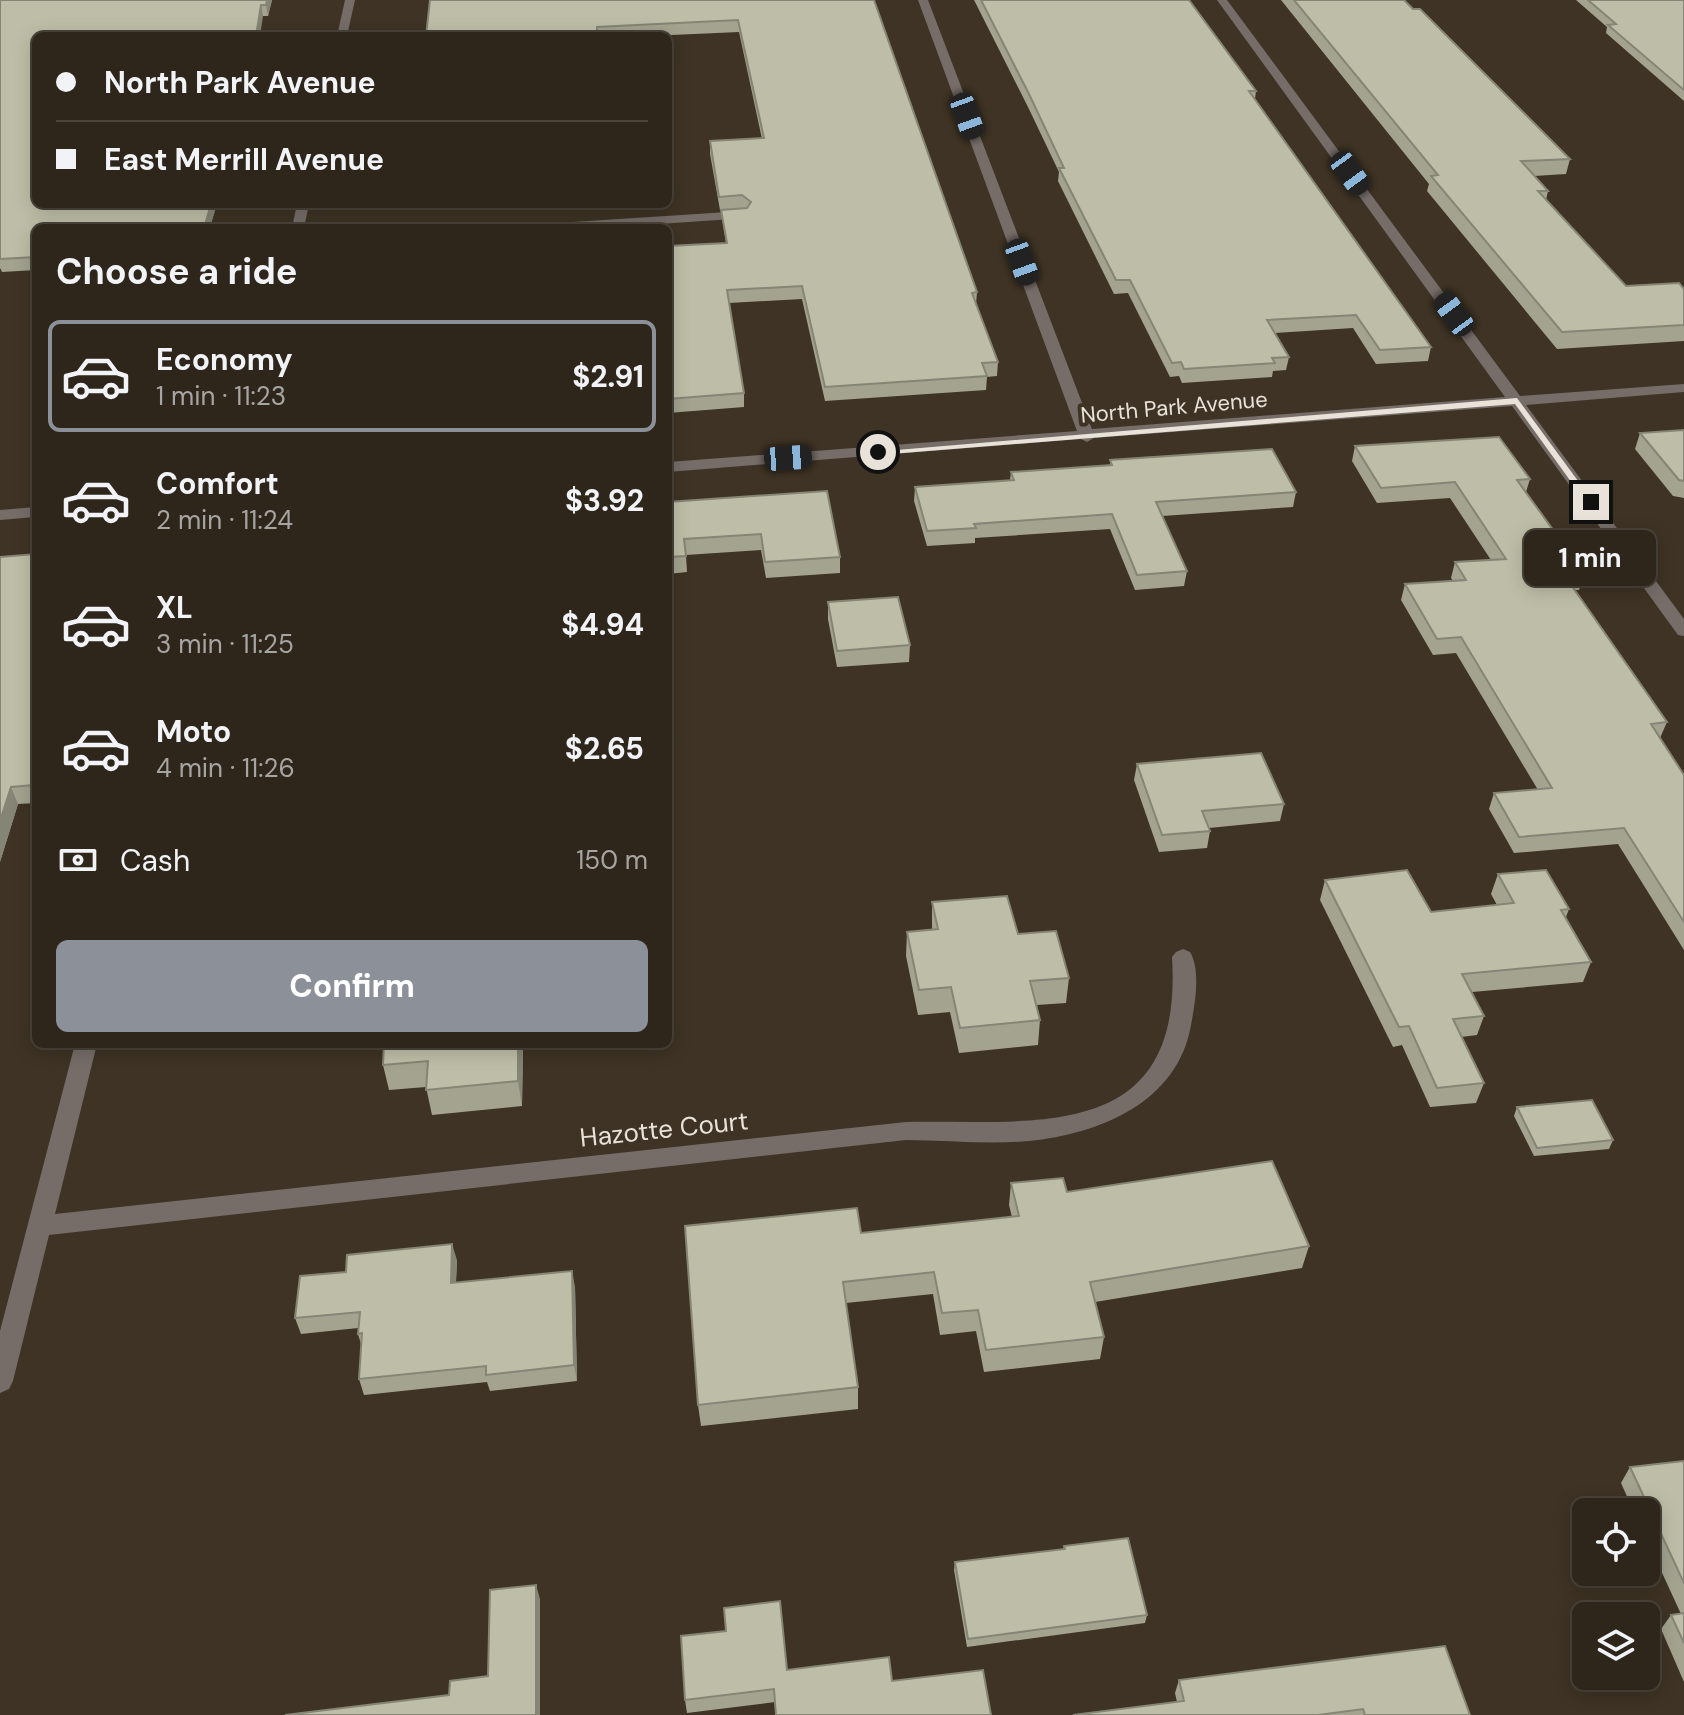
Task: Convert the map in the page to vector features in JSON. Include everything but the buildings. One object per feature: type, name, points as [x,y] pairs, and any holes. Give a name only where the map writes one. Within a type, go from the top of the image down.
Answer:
[{"type":"street","points":[[343,32],[350,0]]},
{"type":"street","points":[[923,0],[1087,437]]},
{"type":"street","points":[[1222,0],[1684,631]]},
{"type":"street","points":[[604,224],[743,215]]},
{"type":"street","name":"North Park Avenue","points":[[672,467],[1087,437],[1684,388]]},
{"type":"street","points":[[0,515],[32,512]]},
{"type":"street","name":"Hazotte Court","points":[[40,1226],[906,1131],[1011,1133],[1069,1125],[1119,1105],[1150,1083],[1169,1062],[1181,1013],[1183,957]]},
{"type":"street","points":[[0,1381],[85,1048]]},
{"type":"route","points":[[878,452],[1517,401],[1591,502]]}]
